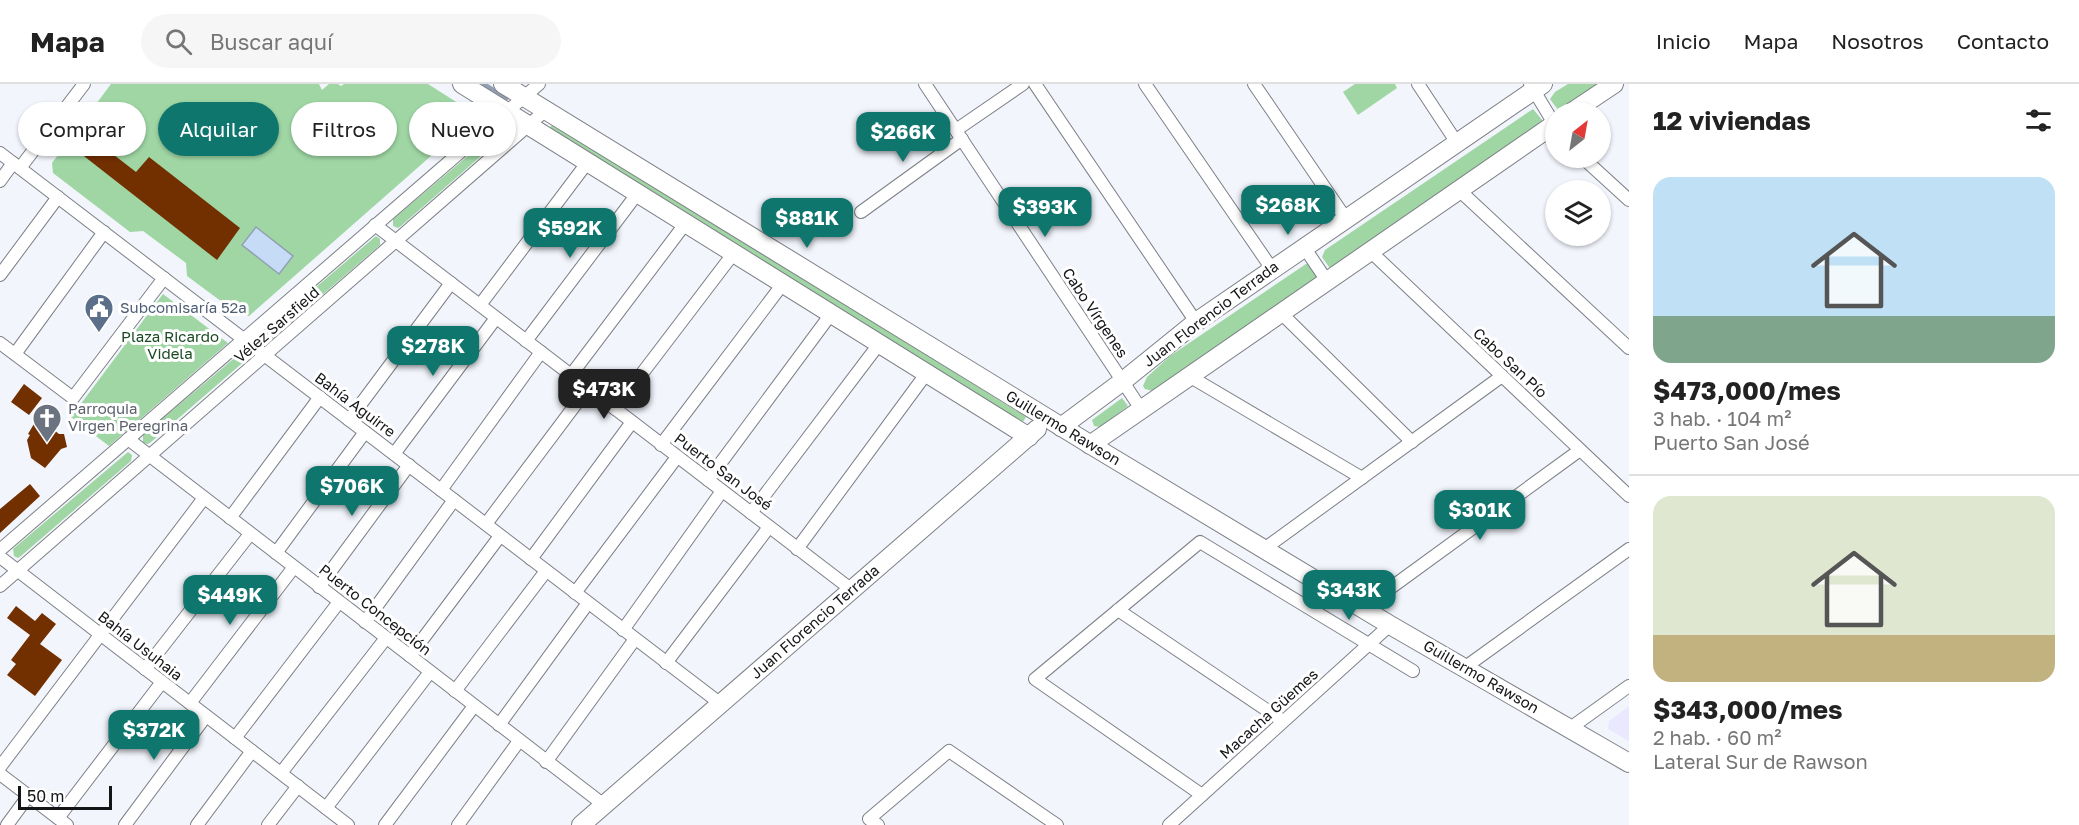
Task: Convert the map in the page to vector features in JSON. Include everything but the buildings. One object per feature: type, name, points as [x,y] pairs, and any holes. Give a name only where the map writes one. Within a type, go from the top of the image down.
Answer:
[{"type":"main road","name":"Guillermo Rawson","points":[[462,84],[490,102]]},
{"type":"main road","name":"Guillermo Rawson","points":[[503,84],[1090,445],[1390,625],[1629,763]]},
{"type":"main road","points":[[1587,102],[1614,84]]},
{"type":"main road","name":"Juan Florencio Terrada","points":[[580,825],[1029,436],[1123,381],[1196,322],[1458,143],[1536,86]]},
{"type":"main road","name":"Guillermo Rawson","points":[[516,119],[1029,436]]},
{"type":"main road","points":[[1090,445],[1545,132]]},
{"type":"street","points":[[0,181],[17,166],[84,84]]},
{"type":"street","name":"Vélez Sarsfield","points":[[516,103],[539,84]]},
{"type":"street","name":"Cabo Vírgenes","points":[[925,84],[1141,409]]},
{"type":"street","points":[[861,212],[1023,84]]},
{"type":"street","points":[[1035,84],[1196,322]]},
{"type":"street","points":[[1145,84],[1272,269]]},
{"type":"street","points":[[1254,84],[1346,219]]},
{"type":"street","points":[[1418,84],[1458,143]]},
{"type":"street","points":[[1536,86],[1545,104]]},
{"type":"street","name":"Vélez Sarsfield","points":[[0,586],[546,110]]},
{"type":"street","name":"Bahía Aguirre","points":[[0,153],[721,704]]},
{"type":"street","name":"Vélez Sarsfield","points":[[0,549],[454,156]]},
{"type":"street","points":[[480,306],[587,163]]},
{"type":"street","points":[[1594,168],[1629,200]]},
{"type":"street","points":[[1459,190],[1629,348]]},
{"type":"street","points":[[526,341],[637,194]]},
{"type":"street","points":[[0,275],[58,197]]},
{"type":"street","points":[[571,375],[685,224]]},
{"type":"street","name":"Puerto San José","points":[[375,225],[852,590]]},
{"type":"street","points":[[15,354],[104,232]]},
{"type":"street","points":[[1305,247],[1327,281]]},
{"type":"street","name":"Cabo San Pío","points":[[1370,251],[1629,496]]},
{"type":"street","points":[[615,409],[733,254]]},
{"type":"street","points":[[0,343],[73,398],[164,278]]},
{"type":"street","points":[[349,420],[451,284]]},
{"type":"street","points":[[662,445],[782,285]]},
{"type":"street","points":[[1281,313],[1412,442]]},
{"type":"street","points":[[708,480],[831,314]]},
{"type":"street","points":[[394,454],[496,318]]},
{"type":"street","points":[[751,513],[879,344]]},
{"type":"street","points":[[441,490],[541,352]]},
{"type":"street","points":[[797,549],[926,374]]},
{"type":"street","points":[[1189,376],[1362,478]]},
{"type":"street","points":[[1264,549],[1502,376]]},
{"type":"street","points":[[486,524],[588,388]]},
{"type":"street","points":[[230,518],[320,397]]},
{"type":"street","points":[[531,559],[632,422]]},
{"type":"street","points":[[276,554],[365,432]]},
{"type":"street","name":"Puerto Concepción","points":[[128,439],[604,805]]},
{"type":"street","points":[[1363,608],[1580,450]]},
{"type":"street","points":[[575,593],[677,456]]},
{"type":"street","points":[[319,587],[409,465]]},
{"type":"street","points":[[623,630],[722,491]]},
{"type":"street","points":[[0,767],[204,498]]},
{"type":"street","points":[[365,622],[454,500]]},
{"type":"street","points":[[666,663],[769,527]]},
{"type":"street","points":[[145,669],[250,534]]},
{"type":"street","points":[[410,656],[500,536]]},
{"type":"street","points":[[1202,795],[1035,679],[1200,542],[1413,671]]},
{"type":"street","points":[[1464,668],[1629,549]]},
{"type":"street","name":"Bahía Usuhaia","points":[[0,557],[343,823]]},
{"type":"street","points":[[190,703],[294,567]]},
{"type":"street","points":[[455,692],[546,571]]},
{"type":"street","points":[[235,738],[339,602]]},
{"type":"street","points":[[499,725],[588,603]]},
{"type":"street","points":[[1118,610],[1283,721]]},
{"type":"street","name":"Macacha Güemes","points":[[1168,825],[1390,625]]},
{"type":"street","points":[[280,773],[386,638]]},
{"type":"street","points":[[546,762],[635,639]]},
{"type":"street","points":[[326,808],[430,672]]},
{"type":"street","points":[[0,774],[63,821],[162,682]]},
{"type":"street","points":[[1569,729],[1629,686]]},
{"type":"street","points":[[385,825],[474,706]]},
{"type":"street","points":[[125,825],[206,716]]},
{"type":"street","points":[[458,825],[519,741]]},
{"type":"street","points":[[197,825],[252,751]]},
{"type":"street","points":[[873,822],[949,751],[1057,825]]},
{"type":"street","points":[[268,825],[298,786]]},
{"type":"street","points":[[7,825],[28,795]]},
{"type":"shaded area","points":[[256,227],[293,256],[279,274],[242,245]]},
{"type":"shaded area","points":[[1629,706],[1629,741],[1608,729],[1609,721]]},
{"type":"green space","points":[[111,84],[319,84],[322,90],[329,84],[341,86],[344,84],[428,84],[456,102],[409,102],[409,156],[431,156],[249,316],[241,316],[187,276],[186,263],[143,231],[130,232],[53,173],[52,163],[57,156],[146,156],[146,102],[98,102]]},
{"type":"green space","points":[[1355,84],[1395,84],[1397,88],[1358,115],[1343,92]]},
{"type":"green space","points":[[1568,84],[1604,84],[1576,102],[1552,102],[1550,99],[1555,92]]},
{"type":"green space","points":[[1533,109],[1543,121],[1332,268],[1329,267],[1322,257],[1325,250]]},
{"type":"green space","points":[[553,123],[1026,417],[1021,425],[548,131]]},
{"type":"green space","points":[[468,156],[481,156],[401,226],[398,228],[393,226],[393,219]]},
{"type":"green space","points":[[376,236],[380,239],[380,245],[269,341],[266,343],[261,341],[261,334]]},
{"type":"green space","points":[[1309,264],[1319,276],[1153,391],[1145,389],[1143,386],[1147,377],[1170,356]]},
{"type":"green space","name":"Plaza Ricardo Videla","points":[[163,294],[228,343],[109,446],[71,417]]},
{"type":"green space","points":[[244,350],[248,353],[247,359],[151,442],[143,443],[143,435]]},
{"type":"green space","points":[[1122,398],[1128,406],[1100,427],[1094,426],[1092,420]]},
{"type":"green space","points":[[128,452],[132,455],[131,461],[21,556],[18,558],[14,556],[13,549]]},
{"type":"waterway","points":[[484,84],[507,98]]},
{"type":"place","name":"Subcomisaría 52a","points":[[99,334]]},
{"type":"place","name":"Parroquia Virgen Peregrina","points":[[47,444]]}]
